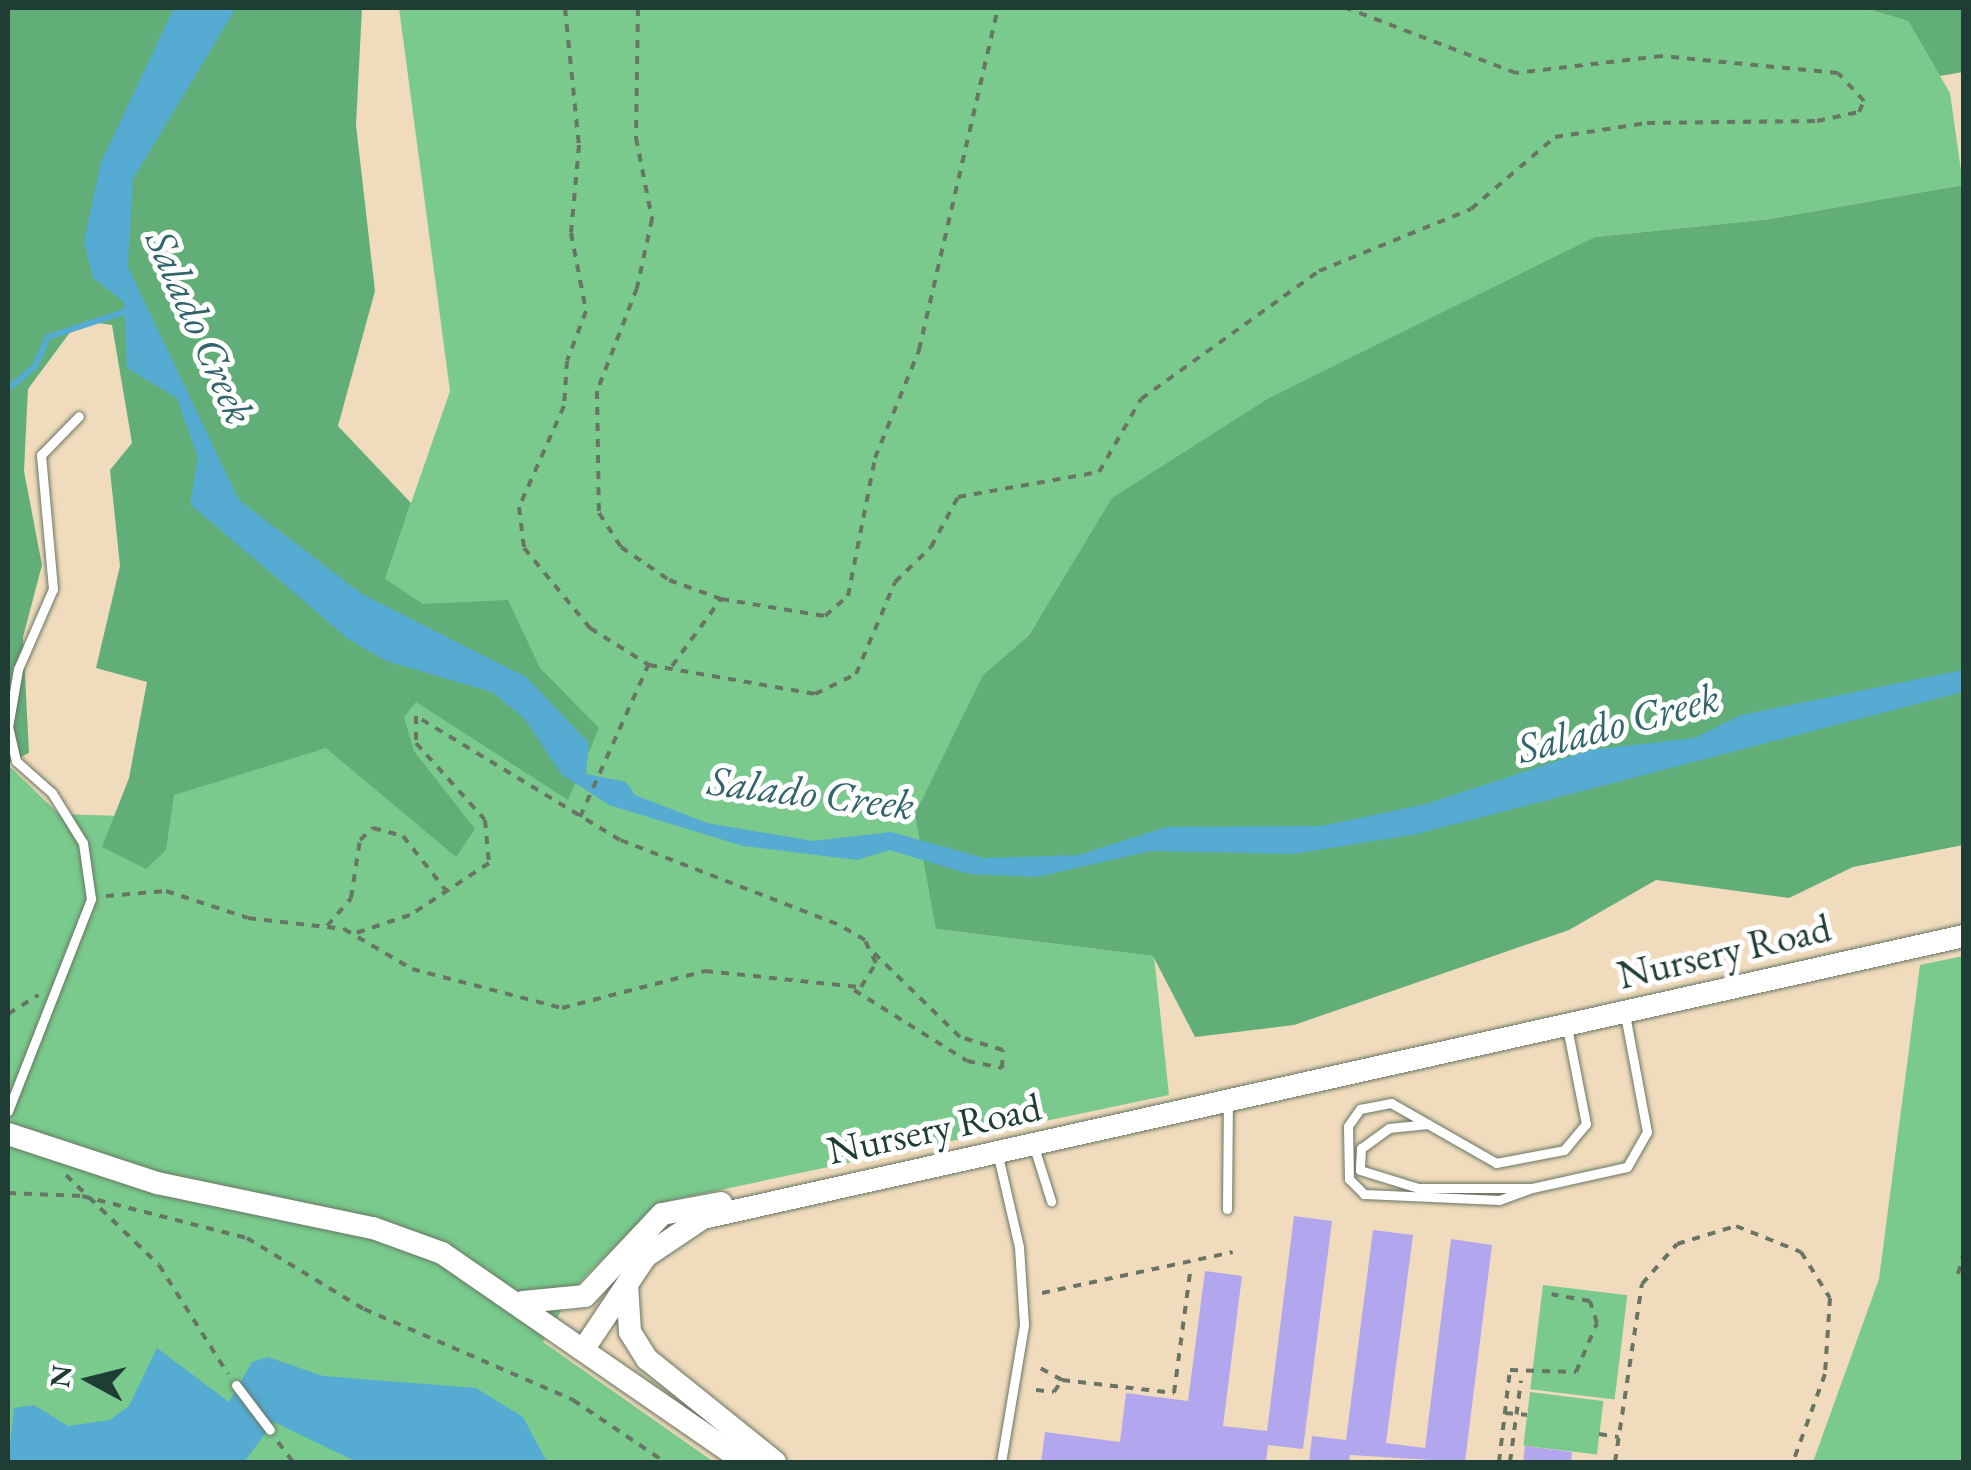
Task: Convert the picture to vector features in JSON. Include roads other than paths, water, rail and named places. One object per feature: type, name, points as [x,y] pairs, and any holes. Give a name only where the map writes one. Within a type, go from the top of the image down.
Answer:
[{"type":"street","name":"Nursery Road","points":[[585,1347],[627,1285],[668,1235],[747,1205],[1964,936]]},
{"type":"street","points":[[8,1134],[157,1184],[413,1241],[523,1302],[745,1462]]},
{"type":"street","points":[[523,1302],[593,1291],[677,1206],[747,1205]]},
{"type":"street","points":[[627,1285],[630,1332],[646,1359],[775,1462]]},
{"type":"lane","points":[[8,1111],[91,899],[83,843],[52,794],[16,761],[8,727],[18,670],[53,589],[41,455],[79,416]]},
{"type":"lane","points":[[1566,1024],[1586,1124],[1577,1144],[1506,1165],[1400,1104],[1354,1112],[1353,1185],[1414,1200],[1499,1200],[1532,1188],[1616,1170],[1642,1154],[1647,1132],[1624,1011]]},
{"type":"lane","points":[[1227,1209],[1228,1100]]},
{"type":"lane","points":[[1431,1124],[1390,1128],[1360,1148],[1360,1170],[1418,1188],[1532,1188]]},
{"type":"lane","points":[[1033,1144],[1051,1201]]},
{"type":"lane","points":[[996,1152],[1024,1288],[1017,1403],[1001,1462]]},
{"type":"lane","points":[[236,1385],[270,1430]]},
{"type":"water","points":[[174,8],[236,8],[133,179],[128,267],[239,500],[362,594],[526,677],[589,743],[586,774],[626,782],[635,795],[707,823],[813,841],[891,832],[984,858],[1079,855],[1166,827],[1321,826],[1426,804],[1590,750],[1694,738],[1741,715],[1963,670],[1963,692],[1417,834],[1294,854],[1151,851],[1037,877],[969,874],[890,850],[857,860],[743,846],[609,805],[561,774],[525,719],[492,692],[386,661],[347,638],[190,504],[198,458],[177,398],[127,368],[124,302],[93,278],[84,242],[101,162]]},
{"type":"water","points":[[157,1348],[229,1402],[252,1362],[268,1357],[323,1376],[476,1388],[523,1417],[547,1462],[357,1462],[274,1422],[244,1462],[8,1462],[14,1408],[34,1405],[68,1426],[110,1420],[129,1406]]},
{"type":"waterway","points":[[8,389],[35,366],[48,337],[130,310]]},
{"type":"water label","name":"Salado Creek","points":[[200,327]]},
{"type":"water label","name":"Salado Creek","points":[[1618,723]]},
{"type":"water label","name":"Salado Creek","points":[[811,793]]}]
